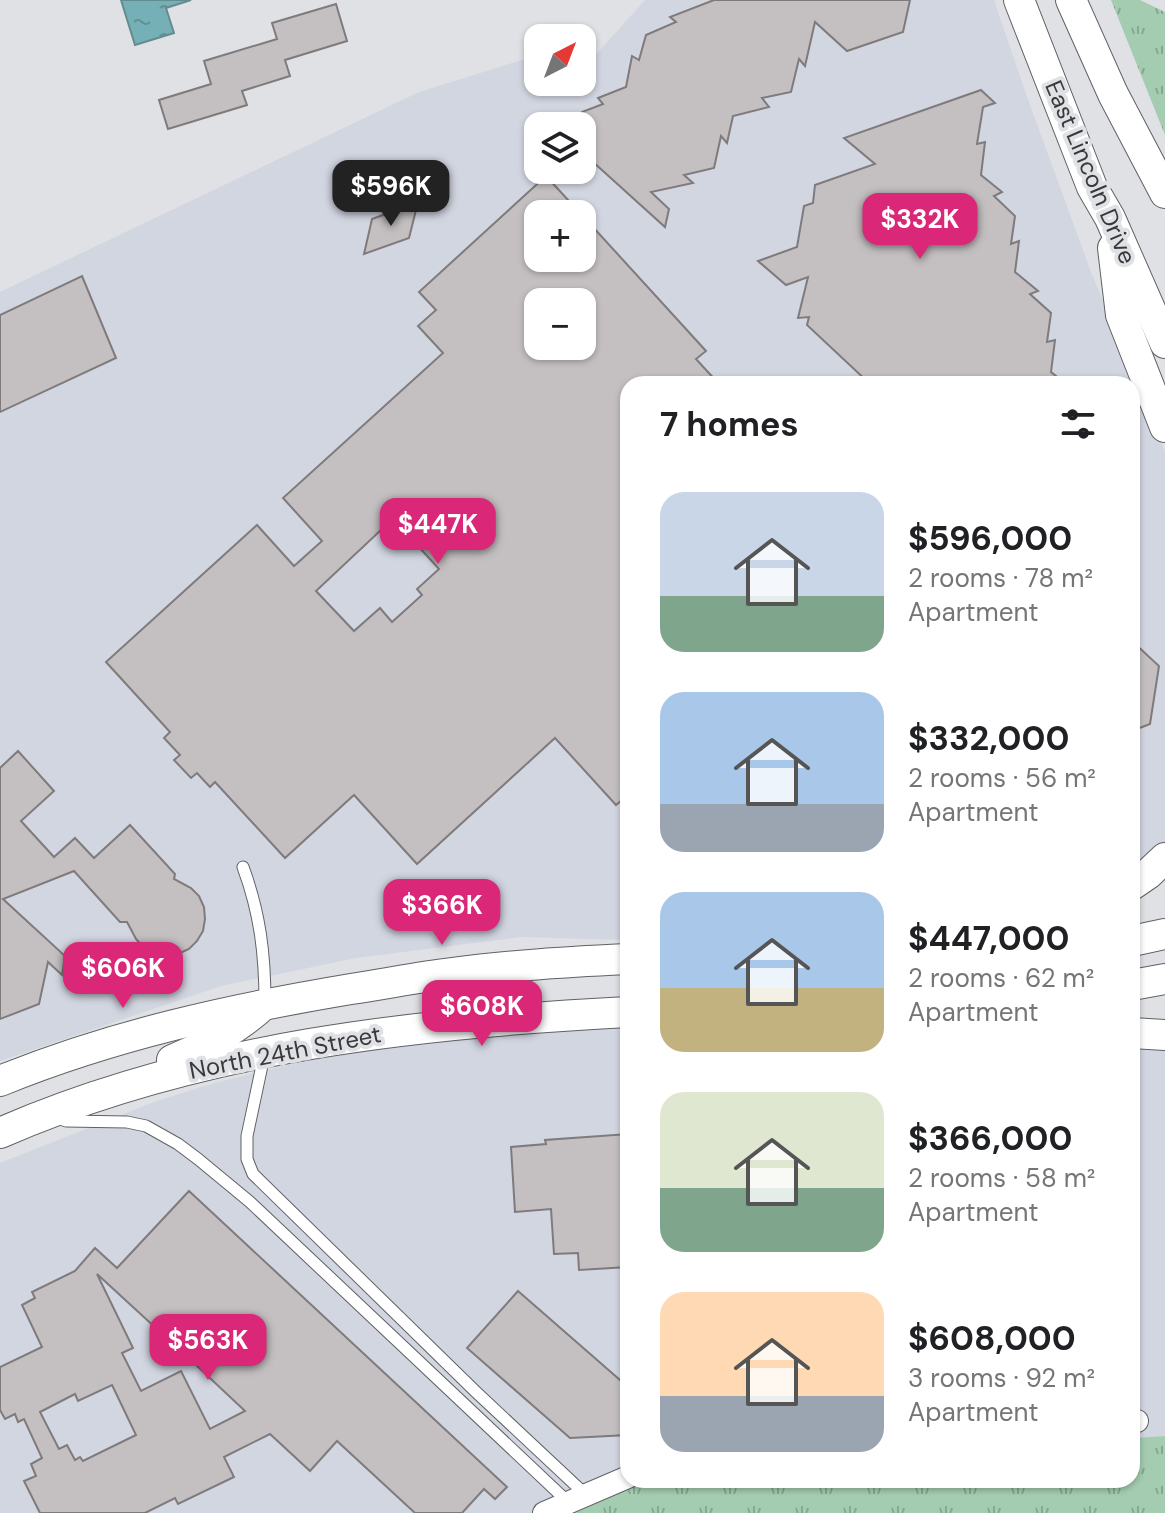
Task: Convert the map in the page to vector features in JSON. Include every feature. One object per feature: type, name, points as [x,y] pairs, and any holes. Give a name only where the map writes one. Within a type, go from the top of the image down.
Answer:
[{"type":"main road","name":"East Lincoln Drive","points":[[1019,0],[1092,187],[1110,218],[1165,343]]},
{"type":"main road","name":"East Lincoln Drive","points":[[1071,0],[1113,94],[1165,193]]},
{"type":"main road","points":[[1110,218],[1121,315],[1165,427]]},
{"type":"main road","points":[[1140,880],[1165,858]]},
{"type":"main road","points":[[1140,939],[1165,934]]},
{"type":"main road","name":"North 24th Street","points":[[0,1081],[56,1059],[149,1030],[265,1004],[451,973],[620,959]]},
{"type":"main road","points":[[1140,984],[1165,979]]},
{"type":"main road","points":[[80,1101],[108,1083],[206,1046],[233,1030],[265,1004],[294,1027],[332,1041]]},
{"type":"main road","name":"North 24th Street","points":[[0,1133],[108,1092],[265,1053],[385,1032],[479,1021],[620,1012]]},
{"type":"main road","points":[[1140,1033],[1165,1035]]},
{"type":"street","points":[[544,1513],[620,1480]]},
{"type":"lane","points":[[243,867],[253,894],[261,935],[265,1004]]},
{"type":"lane","points":[[265,1053],[247,1136],[247,1159],[253,1174],[476,1392],[577,1498]]},
{"type":"lane","points":[[46,1113],[66,1121],[127,1122],[146,1126],[178,1144],[250,1202],[577,1498]]},
{"type":"shaded area","points":[[645,0],[994,0],[1091,272],[1134,376],[620,376],[620,940],[521,937],[356,958],[221,986],[0,1061],[0,292],[419,92],[524,59],[524,96],[596,96],[596,54]]},
{"type":"shaded area","points":[[1140,391],[1165,452],[1165,845],[1140,866]]},
{"type":"shaded area","points":[[620,1026],[620,1488],[625,1488],[567,1513],[0,1513],[0,1163],[154,1102],[214,1083],[388,1045],[520,1031]]},
{"type":"shaded area","points":[[1140,1047],[1165,1048],[1165,1436],[1140,1438]]},
{"type":"green space","points":[[1111,0],[1140,0],[1165,12],[1165,135]]},
{"type":"green space","points":[[1165,1436],[1165,1513],[567,1513],[625,1488],[1140,1488],[1140,1438]]},
{"type":"water","points":[[121,0],[191,0],[166,8],[174,33],[135,45]]},
{"type":"building","points":[[714,0],[910,0],[903,32],[847,51],[815,22],[805,66],[799,59],[791,92],[762,98],[769,107],[733,116],[727,143],[721,136],[714,168],[684,175],[693,183],[651,192],[669,209],[665,227],[596,165],[596,112],[582,112],[603,104],[598,98],[626,87],[632,56],[639,60],[646,35],[676,22],[670,17]]},
{"type":"building","points":[[336,4],[347,41],[285,60],[290,76],[242,91],[247,105],[168,129],[159,100],[211,84],[204,61],[277,39],[272,23]]},
{"type":"building","points":[[981,90],[995,103],[983,107],[977,144],[985,142],[981,175],[1002,192],[994,196],[1015,216],[1011,244],[1019,241],[1015,272],[1038,291],[1030,294],[1051,313],[1047,342],[1055,340],[1051,372],[1056,376],[861,376],[807,325],[809,317],[798,318],[808,277],[786,285],[758,261],[797,247],[804,206],[813,203],[815,185],[875,164],[844,138]]},
{"type":"building","points":[[537,184],[553,184],[568,200],[524,200],[524,272],[596,272],[596,230],[706,351],[696,359],[712,376],[620,376],[620,802],[616,805],[555,738],[417,864],[354,795],[285,858],[215,782],[210,787],[197,773],[191,778],[174,760],[180,755],[164,738],[170,732],[106,662],[257,525],[294,566],[322,541],[283,498],[443,353],[418,326],[436,310],[419,292]],"holes":[[[397,523],[439,569],[417,589],[422,595],[392,622],[380,608],[354,631],[316,591],[382,529],[385,533]]]},
{"type":"building","points":[[418,202],[409,238],[364,254],[372,219]]},
{"type":"building","points":[[82,276],[116,358],[0,412],[0,315]]},
{"type":"building","points":[[1140,648],[1159,666],[1150,724],[1140,728]]},
{"type":"building","points":[[18,751],[54,791],[21,821],[54,857],[75,838],[94,858],[130,825],[175,874],[174,879],[199,896],[205,919],[203,931],[189,949],[166,956],[144,948],[127,922],[120,922],[74,871],[3,899],[65,956],[62,975],[48,962],[39,1004],[0,1019],[0,768]]},
{"type":"building","points":[[620,1135],[620,1267],[579,1270],[578,1253],[554,1254],[551,1209],[515,1212],[511,1147],[546,1144],[545,1140]]},
{"type":"building","points":[[189,1191],[507,1487],[495,1499],[484,1489],[462,1513],[415,1513],[337,1441],[310,1471],[270,1434],[224,1457],[234,1477],[178,1504],[175,1498],[145,1513],[40,1513],[24,1481],[36,1476],[31,1464],[42,1458],[24,1419],[18,1422],[15,1414],[5,1419],[0,1410],[0,1367],[42,1347],[22,1305],[35,1298],[32,1292],[75,1271],[95,1248],[117,1268]],"holes":[[[97,1274],[195,1364],[245,1411],[210,1429],[181,1371],[141,1391],[122,1353],[133,1348]],[[112,1385],[136,1435],[83,1461],[80,1457],[75,1460],[67,1445],[59,1449],[40,1412],[75,1394],[78,1401]]]},
{"type":"building","points":[[518,1291],[620,1380],[620,1435],[570,1438],[467,1348]]}]
